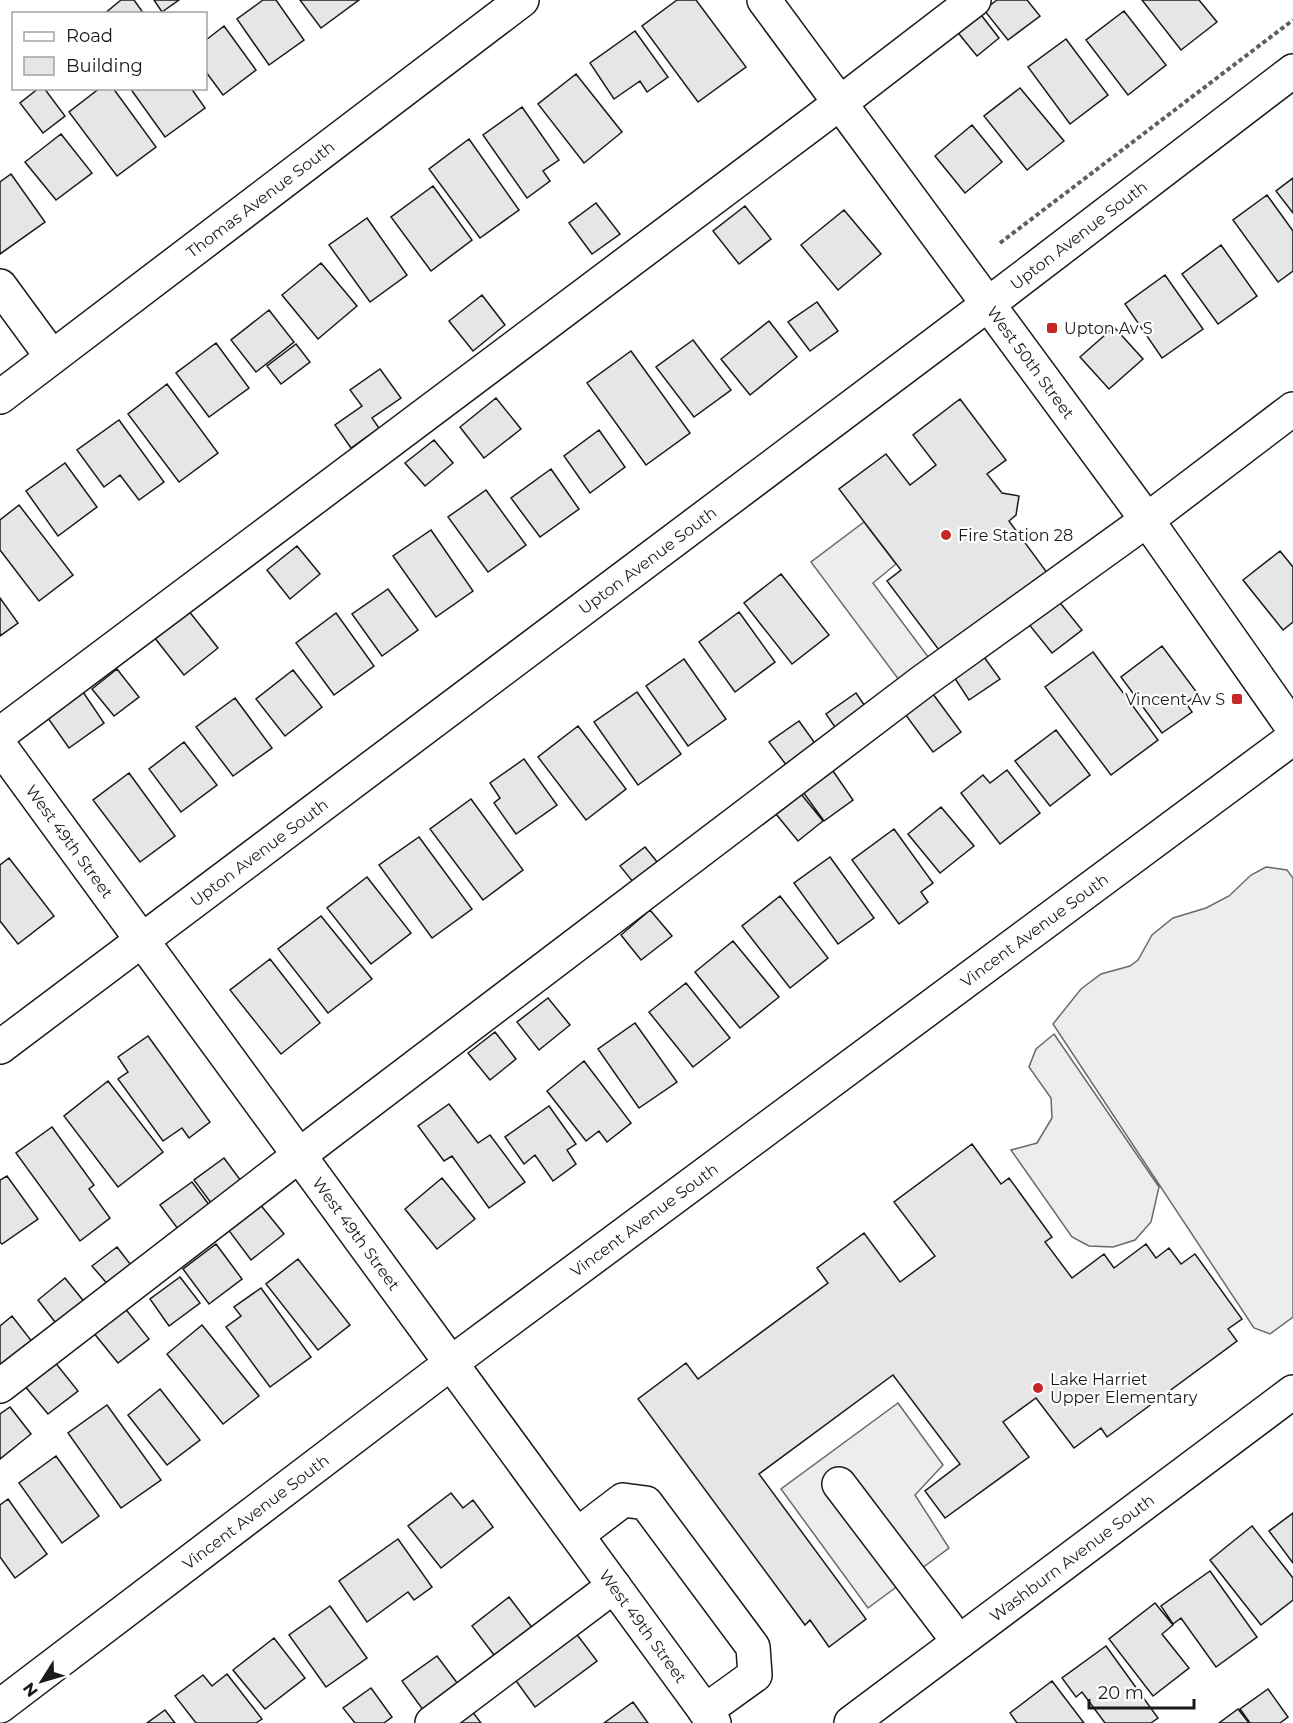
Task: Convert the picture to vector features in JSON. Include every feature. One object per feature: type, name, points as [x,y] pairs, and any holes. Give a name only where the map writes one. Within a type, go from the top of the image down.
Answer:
[{"type":"street","name":"Thomas Avenue South","points":[[0,397],[522,0]]},
{"type":"street","name":"West 50th Street","points":[[764,0],[1147,520],[1293,728]]},
{"type":"street","points":[[0,734],[974,0]]},
{"type":"street","name":"Upton Avenue South","points":[[0,1047],[987,305],[1293,71]]},
{"type":"street","points":[[0,286],[52,357]]},
{"type":"street","points":[[0,1386],[922,682],[1147,520],[1293,409]]},
{"type":"street","name":"Vincent Avenue South","points":[[0,1706],[451,1363],[1293,738]]},
{"type":"street","name":"West 49th Street","points":[[0,746],[710,1717]]},
{"type":"street","name":"Washburn Avenue South","points":[[850,1723],[1293,1392]]},
{"type":"street","points":[[839,1484],[960,1642]]},
{"type":"street","points":[[577,1535],[623,1500],[646,1503],[753,1647],[755,1675],[710,1717]]},
{"type":"street","points":[[432,1723],[614,1586]]},
{"type":"path","points":[[1000,243],[1293,20]]},
{"type":"shaded area","points":[[864,522],[896,564],[873,583],[932,662],[902,684],[811,562]]},
{"type":"shaded area","points":[[1266,867],[1287,870],[1293,878],[1293,1317],[1270,1334],[1254,1328],[1053,1024],[1081,989],[1101,974],[1130,966],[1138,960],[1152,935],[1173,918],[1206,908],[1229,896],[1251,875]]},
{"type":"shaded area","points":[[1054,1034],[1159,1187],[1151,1222],[1135,1240],[1113,1247],[1089,1246],[1072,1237],[1011,1150],[1037,1143],[1052,1118],[1051,1098],[1029,1067],[1036,1049]]},
{"type":"shaded area","points":[[898,1403],[943,1465],[915,1495],[949,1548],[868,1608],[781,1489]]},
{"type":"building","points":[[121,0],[134,0],[143,12],[106,12]]},
{"type":"building","points":[[154,0],[179,0],[162,12]]},
{"type":"building","points":[[263,0],[276,0],[304,40],[269,65],[237,19]]},
{"type":"building","points":[[300,0],[359,0],[321,28]]},
{"type":"building","points":[[677,0],[696,0],[746,67],[698,102],[642,26]]},
{"type":"building","points":[[997,0],[1027,0],[1040,16],[1008,40],[984,10]]},
{"type":"building","points":[[1142,0],[1199,0],[1217,22],[1181,50]]},
{"type":"building","points":[[978,11],[999,38],[977,56],[955,29]]},
{"type":"building","points":[[1124,11],[1166,65],[1128,95],[1086,40]]},
{"type":"building","points":[[224,26],[256,70],[223,95],[207,73],[207,39]]},
{"type":"building","points":[[635,31],[668,77],[647,92],[640,81],[614,99],[590,63]]},
{"type":"building","points":[[1066,39],[1108,95],[1070,124],[1028,67]]},
{"type":"building","points":[[576,74],[622,132],[584,163],[538,104]]},
{"type":"building","points":[[1020,88],[1064,141],[1027,170],[984,116]]},
{"type":"building","points":[[36,90],[46,90],[65,116],[43,133],[20,103]]},
{"type":"building","points":[[97,90],[114,90],[156,147],[117,176],[69,112]]},
{"type":"building","points":[[131,90],[192,90],[205,108],[165,137]]},
{"type":"building","points":[[522,107],[559,160],[543,171],[550,181],[527,198],[483,135]]},
{"type":"building","points":[[972,125],[1002,162],[965,193],[935,156]]},
{"type":"building","points":[[61,134],[92,173],[56,200],[25,162]]},
{"type":"building","points":[[469,139],[519,210],[480,238],[429,169]]},
{"type":"building","points":[[11,174],[45,222],[0,254],[0,182]]},
{"type":"building","points":[[1293,178],[1293,213],[1276,191]]},
{"type":"building","points":[[433,186],[472,240],[431,271],[391,217]]},
{"type":"building","points":[[1267,195],[1293,231],[1293,271],[1278,282],[1233,220]]},
{"type":"building","points":[[596,203],[620,234],[592,254],[569,223]]},
{"type":"building","points":[[745,206],[771,239],[739,264],[713,231]]},
{"type":"building","points":[[844,210],[881,254],[838,290],[801,245]]},
{"type":"building","points":[[367,218],[407,275],[370,302],[329,245]]},
{"type":"building","points":[[1221,245],[1257,296],[1218,324],[1182,274]]},
{"type":"building","points":[[321,263],[357,306],[318,339],[282,295]]},
{"type":"building","points":[[1165,275],[1203,329],[1162,358],[1125,304]]},
{"type":"building","points":[[482,295],[505,325],[473,351],[449,321]]},
{"type":"building","points":[[817,302],[838,331],[810,351],[788,322]]},
{"type":"building","points":[[269,310],[294,342],[256,372],[231,340]]},
{"type":"building","points":[[769,321],[797,357],[750,395],[721,359]]},
{"type":"building","points":[[1114,327],[1143,359],[1109,389],[1080,357]]},
{"type":"building","points":[[693,340],[731,390],[694,417],[656,367]]},
{"type":"building","points":[[216,343],[249,388],[209,417],[176,373]]},
{"type":"building","points":[[296,344],[310,362],[281,384],[267,366]]},
{"type":"building","points":[[631,351],[690,433],[646,465],[587,383]]},
{"type":"building","points":[[380,369],[401,398],[372,418],[379,428],[351,448],[335,425],[362,406],[350,390]]},
{"type":"building","points":[[167,384],[218,453],[179,482],[128,414]]},
{"type":"building","points":[[496,398],[521,429],[484,458],[460,427]]},
{"type":"building","name":"Fire Station 28","points":[[960,399],[1006,460],[987,474],[1002,493],[1019,496],[1016,515],[1009,521],[1048,574],[942,654],[887,581],[901,570],[839,489],[886,454],[910,485],[936,465],[913,435]]},
{"type":"building","points":[[119,420],[164,482],[139,500],[120,475],[104,487],[77,450]]},
{"type":"building","points":[[599,430],[625,467],[590,493],[564,456]]},
{"type":"building","points":[[434,440],[453,463],[425,486],[405,463]]},
{"type":"building","points":[[65,463],[97,507],[58,536],[26,491]]},
{"type":"building","points":[[551,469],[579,509],[540,537],[511,498]]},
{"type":"building","points":[[486,490],[526,545],[488,572],[448,517]]},
{"type":"building","points":[[19,505],[73,575],[39,601],[0,550],[0,520]]},
{"type":"building","points":[[431,530],[473,591],[436,617],[393,556]]},
{"type":"building","points":[[297,546],[320,574],[290,599],[267,570]]},
{"type":"building","points":[[1280,551],[1293,567],[1293,622],[1283,630],[1243,580]]},
{"type":"building","points":[[781,574],[829,635],[792,664],[744,603]]},
{"type":"building","points":[[388,589],[418,630],[382,656],[352,614]]},
{"type":"building","points":[[0,598],[18,623],[0,636]]},
{"type":"building","points":[[1057,599],[1082,630],[1052,653],[1027,622]]},
{"type":"building","points":[[188,610],[218,648],[184,675],[154,637]]},
{"type":"building","points":[[739,612],[775,662],[735,692],[699,642]]},
{"type":"building","points":[[336,613],[374,666],[334,695],[296,643]]},
{"type":"building","points":[[1162,646],[1198,694],[1186,703],[1192,712],[1162,733],[1121,677]]},
{"type":"building","points":[[1093,652],[1158,740],[1111,775],[1045,687]]},
{"type":"building","points":[[984,657],[1000,679],[969,700],[954,677]]},
{"type":"building","points":[[684,659],[726,719],[688,746],[646,686]]},
{"type":"building","points":[[117,669],[139,697],[114,716],[92,689]]},
{"type":"building","points":[[293,670],[322,707],[285,736],[256,699]]},
{"type":"building","points":[[79,686],[104,723],[69,748],[43,711]]},
{"type":"building","points":[[637,692],[681,754],[638,785],[594,722]]},
{"type":"building","points":[[856,693],[871,715],[841,736],[826,714]]},
{"type":"building","points":[[933,694],[961,732],[933,752],[905,714]]},
{"type":"building","points":[[235,698],[272,748],[233,776],[196,727]]},
{"type":"building","points":[[799,721],[822,753],[793,774],[769,742]]},
{"type":"building","points":[[578,726],[626,789],[586,820],[538,757]]},
{"type":"building","points":[[1056,730],[1090,775],[1050,806],[1015,761]]},
{"type":"building","points":[[184,742],[217,785],[181,812],[149,769]]},
{"type":"building","points":[[524,759],[557,805],[516,834],[494,803],[500,798],[490,783]]},
{"type":"building","points":[[1007,770],[1040,813],[1000,844],[961,793],[983,775],[990,783]]},
{"type":"building","points":[[833,771],[853,800],[824,821],[803,792]]},
{"type":"building","points":[[129,773],[175,836],[140,862],[93,800]]},
{"type":"building","points":[[801,794],[823,821],[798,841],[776,814]]},
{"type":"building","points":[[471,799],[523,870],[483,900],[430,829]]},
{"type":"building","points":[[941,807],[974,846],[940,873],[908,834]]},
{"type":"building","points":[[894,829],[933,883],[921,892],[928,902],[899,924],[852,860]]},
{"type":"building","points":[[419,837],[472,909],[432,938],[379,865]]},
{"type":"building","points":[[645,847],[662,868],[638,888],[620,866]]},
{"type":"building","points":[[830,857],[874,918],[838,944],[794,883]]},
{"type":"building","points":[[9,858],[54,916],[18,944],[0,921],[0,865]]},
{"type":"building","points":[[367,877],[411,933],[371,964],[327,908]]},
{"type":"building","points":[[780,896],[828,958],[790,988],[742,926]]},
{"type":"building","points":[[650,910],[672,936],[641,960],[621,935]]},
{"type":"building","points":[[321,916],[372,979],[328,1013],[278,949]]},
{"type":"building","points":[[733,941],[779,997],[740,1028],[695,972]]},
{"type":"building","points":[[270,959],[320,1023],[281,1054],[230,990]]},
{"type":"building","points":[[686,983],[730,1038],[693,1067],[649,1012]]},
{"type":"building","points":[[548,998],[570,1025],[539,1050],[517,1022]]},
{"type":"building","points":[[635,1023],[677,1082],[639,1108],[598,1049]]},
{"type":"building","points":[[495,1032],[516,1059],[490,1080],[468,1053]]},
{"type":"building","points":[[148,1036],[210,1122],[189,1138],[182,1128],[163,1141],[118,1079],[128,1072],[118,1057]]},
{"type":"building","points":[[584,1061],[631,1123],[607,1142],[599,1131],[586,1141],[547,1091]]},
{"type":"building","points":[[108,1081],[163,1152],[118,1187],[64,1116]]},
{"type":"building","points":[[449,1104],[478,1143],[490,1135],[525,1182],[489,1208],[452,1156],[444,1161],[418,1126]]},
{"type":"building","points":[[549,1106],[576,1144],[567,1150],[576,1164],[553,1181],[535,1155],[524,1164],[505,1137]]},
{"type":"building","points":[[52,1127],[94,1185],[89,1189],[110,1218],[80,1241],[16,1153]]},
{"type":"building","name":"Lake Harriet Upper Elementary","points":[[972,1144],[1001,1184],[1009,1178],[1052,1237],[1045,1242],[1072,1278],[1104,1254],[1114,1268],[1146,1244],[1156,1258],[1169,1248],[1181,1264],[1195,1254],[1242,1319],[1228,1329],[1237,1341],[1107,1437],[1101,1428],[1074,1448],[1036,1398],[1003,1422],[1029,1457],[945,1518],[925,1491],[960,1464],[893,1375],[759,1474],[866,1619],[829,1647],[810,1620],[805,1625],[638,1399],[686,1363],[698,1379],[828,1283],[817,1268],[864,1233],[900,1282],[935,1256],[894,1202]]},
{"type":"building","points":[[224,1158],[247,1189],[217,1211],[194,1180]]},
{"type":"building","points":[[7,1176],[38,1219],[2,1244],[0,1242],[0,1180]]},
{"type":"building","points":[[442,1178],[475,1219],[437,1249],[405,1209]]},
{"type":"building","points":[[192,1182],[216,1214],[184,1237],[160,1205]]},
{"type":"building","points":[[259,1203],[284,1234],[251,1260],[227,1228]]},
{"type":"building","points":[[216,1244],[242,1279],[209,1304],[183,1269]]},
{"type":"building","points":[[117,1247],[134,1269],[110,1287],[92,1266]]},
{"type":"building","points":[[298,1259],[350,1325],[318,1350],[266,1284]]},
{"type":"building","points":[[180,1277],[200,1303],[169,1326],[150,1299]]},
{"type":"building","points":[[65,1278],[90,1309],[62,1331],[38,1300]]},
{"type":"building","points":[[261,1288],[311,1357],[270,1387],[226,1327],[241,1316],[234,1307]]},
{"type":"building","points":[[124,1307],[149,1339],[118,1363],[93,1332]]},
{"type":"building","points":[[12,1316],[37,1348],[0,1377],[0,1326]]},
{"type":"building","points":[[202,1325],[259,1396],[223,1424],[167,1354]]},
{"type":"building","points":[[54,1361],[78,1391],[48,1414],[24,1385]]},
{"type":"building","points":[[160,1389],[200,1440],[167,1465],[128,1415]]},
{"type":"building","points":[[107,1405],[161,1480],[121,1508],[68,1433]]},
{"type":"building","points":[[10,1407],[31,1434],[0,1459],[0,1414]]},
{"type":"building","points":[[56,1456],[99,1516],[62,1543],[19,1483]]},
{"type":"building","points":[[451,1493],[463,1508],[473,1500],[493,1527],[441,1568],[408,1526]]},
{"type":"building","points":[[8,1499],[47,1554],[15,1578],[0,1557],[0,1505]]},
{"type":"building","points":[[1293,1513],[1293,1563],[1269,1531]]},
{"type":"building","points":[[1252,1526],[1293,1578],[1293,1600],[1261,1625],[1210,1560]]},
{"type":"building","points":[[398,1539],[432,1587],[414,1600],[408,1592],[367,1622],[339,1581]]},
{"type":"building","points":[[1210,1571],[1257,1637],[1216,1667],[1181,1618],[1173,1624],[1161,1606]]},
{"type":"building","points":[[509,1597],[534,1630],[497,1659],[472,1626]]},
{"type":"building","points":[[1155,1603],[1173,1625],[1162,1634],[1189,1668],[1153,1696],[1109,1639]]},
{"type":"building","points":[[330,1606],[367,1658],[326,1687],[289,1635]]},
{"type":"building","points":[[572,1628],[597,1661],[535,1707],[511,1674]]},
{"type":"building","points":[[274,1638],[305,1678],[265,1709],[233,1670]]},
{"type":"building","points":[[1106,1646],[1158,1718],[1151,1723],[1105,1723],[1082,1692],[1076,1697],[1062,1678]]},
{"type":"building","points":[[437,1656],[461,1688],[426,1714],[402,1681]]},
{"type":"building","points":[[227,1674],[262,1719],[256,1723],[196,1723],[175,1696],[203,1675],[212,1686]]},
{"type":"building","points":[[1052,1681],[1084,1723],[1017,1723],[1010,1713]]},
{"type":"building","points":[[371,1688],[392,1717],[384,1723],[355,1723],[343,1708]]},
{"type":"building","points":[[1268,1689],[1288,1717],[1280,1723],[1250,1723],[1240,1709]]},
{"type":"building","points":[[633,1702],[648,1723],[604,1723]]},
{"type":"building","points":[[468,1706],[481,1723],[445,1723]]},
{"type":"building","points":[[1238,1709],[1249,1723],[1219,1723]]},
{"type":"building","points":[[165,1710],[175,1723],[147,1723]]},
{"type":"place","name":"Upton Av S","points":[[1052,328]]},
{"type":"place","name":"Fire Station 28","points":[[946,535]]},
{"type":"place","name":"Vincent Av S","points":[[1237,699]]},
{"type":"place","name":"Lake Harriet Upper Elementary","points":[[1038,1388]]}]
